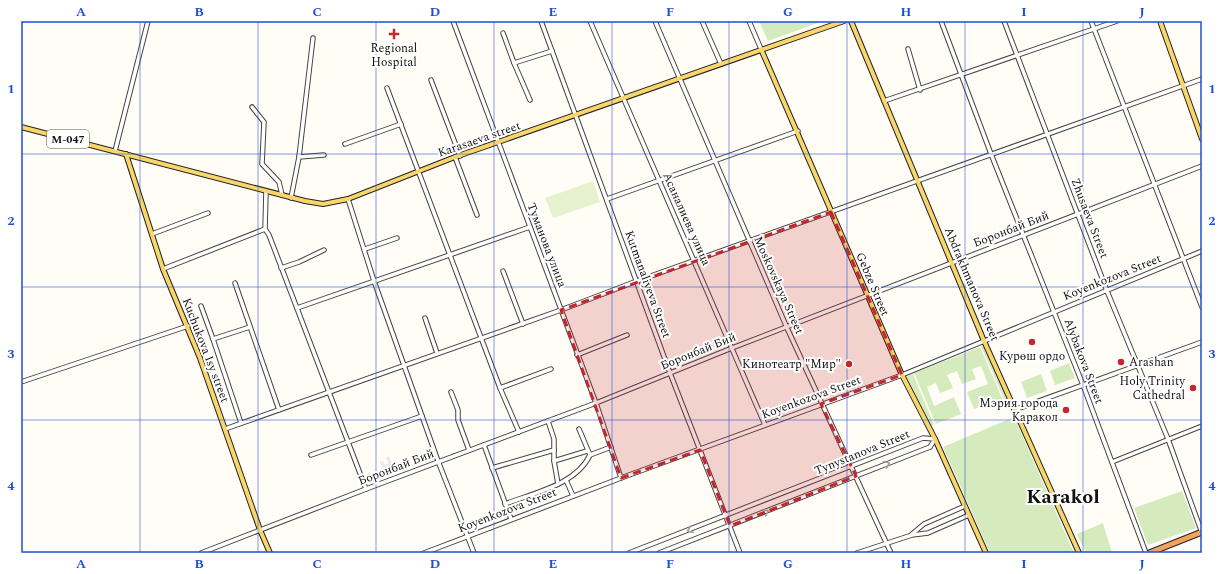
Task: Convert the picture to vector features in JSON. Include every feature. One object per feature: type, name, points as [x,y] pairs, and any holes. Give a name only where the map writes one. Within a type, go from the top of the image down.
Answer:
[{"type":"highway","points":[[1147,553],[1202,532]]},
{"type":"main road","name":"Karasaeva street","points":[[115,151],[291,198],[323,204],[348,199],[455,157],[499,143],[761,49],[844,21]]},
{"type":"main road","name":"Abdrakhmanova Street","points":[[851,21],[984,341],[1079,553]]},
{"type":"main road","points":[[1160,21],[1202,139]]},
{"type":"main road","name":"Gebze Street","points":[[761,49],[902,375],[935,439],[986,553]]},
{"type":"main road","name":"М-047","points":[[21,126],[115,151]]},
{"type":"main road","name":"Kuchukova Isy street","points":[[126,154],[163,269],[188,326],[260,530],[270,553]]},
{"type":"street","points":[[115,151],[148,21]]},
{"type":"street","name":"Туманова улица","points":[[453,21],[596,403],[621,478]]},
{"type":"street","name":"Kutmanaliyeva Street","points":[[541,21],[670,373],[740,553]]},
{"type":"street","name":"Асаналиева улица","points":[[590,21],[765,425]]},
{"type":"street","name":"Moskovskaya Street","points":[[655,21],[786,328],[891,553]]},
{"type":"street","points":[[702,21],[721,64]]},
{"type":"street","name":"Gebze Street","points":[[749,21],[761,49]]},
{"type":"street","name":"Alybakova Street","points":[[940,21],[960,76],[1114,461],[1147,553]]},
{"type":"street","name":"Zhusaeva Street","points":[[1004,21],[1107,291],[1168,439],[1202,532]]},
{"type":"street","points":[[1091,21],[1202,307]]},
{"type":"street","points":[[884,101],[920,90],[1117,21]]},
{"type":"street","points":[[503,33],[530,100]]},
{"type":"street","points":[[291,198],[298,157],[313,38]]},
{"type":"street","points":[[908,49],[920,90]]},
{"type":"street","points":[[514,63],[552,51]]},
{"type":"street","points":[[225,429],[482,337],[523,324],[749,241],[1202,79]]},
{"type":"street","points":[[431,80],[460,156]]},
{"type":"street","points":[[387,88],[418,172],[451,254],[500,388],[519,432]]},
{"type":"street","points":[[252,107],[264,122],[262,164],[279,182],[282,195]]},
{"type":"street","points":[[345,144],[401,124]]},
{"type":"street","points":[[607,199],[798,132]]},
{"type":"street","points":[[298,157],[324,155]]},
{"type":"street","points":[[455,157],[477,215]]},
{"type":"street","name":"Боронбай Бий","points":[[201,553],[438,461],[596,403],[732,348],[868,297],[951,263],[1202,166]]},
{"type":"street","points":[[266,191],[265,229],[269,235],[366,489]]},
{"type":"street","points":[[348,199],[374,281],[438,461],[474,553]]},
{"type":"street","points":[[152,234],[208,213]]},
{"type":"street","points":[[297,308],[530,227]]},
{"type":"street","points":[[163,269],[265,229]]},
{"type":"street","points":[[365,249],[397,238]]},
{"type":"street","points":[[281,268],[299,262],[324,250]]},
{"type":"street","name":"Koyenkozova Street","points":[[424,553],[621,478],[902,375],[1202,251]]},
{"type":"street","points":[[503,271],[523,324]]},
{"type":"street","points":[[235,283],[279,410]]},
{"type":"street","points":[[201,306],[241,424]]},
{"type":"street","points":[[425,318],[437,353]]},
{"type":"street","points":[[21,382],[188,326]]},
{"type":"street","points":[[213,339],[250,327]]},
{"type":"street","points":[[578,355],[627,335]]},
{"type":"street","points":[[1014,410],[1202,342]]},
{"type":"street","points":[[500,388],[551,369]]},
{"type":"street","points":[[451,392],[458,410],[458,420],[469,450]]},
{"type":"street","points":[[311,454],[422,416]]},
{"type":"street","points":[[548,421],[554,439],[554,461],[558,484]]},
{"type":"street","points":[[1114,461],[1202,426]]},
{"type":"street","points":[[579,429],[587,451],[590,455]]},
{"type":"street","name":"Tynystanova Street","points":[[629,553],[923,438],[935,439],[930,447],[659,553]]},
{"type":"street","points":[[484,444],[511,519]]},
{"type":"street","points":[[506,504],[566,480],[582,467],[590,455],[611,447]]},
{"type":"street","points":[[492,468],[554,450]]},
{"type":"street","points":[[554,461],[587,451]]},
{"type":"street","points":[[566,480],[573,496]]},
{"type":"street","points":[[912,535],[924,524],[965,506]]},
{"type":"street","points":[[857,553],[886,542],[912,535],[928,533],[969,515]]},
{"type":"street","points":[[214,548],[217,553]]},
{"type":"highlighted area","points":[[831,212],[902,375],[821,404],[856,476],[730,526],[700,450],[621,478],[561,310]]},
{"type":"shaded area","points":[[389,456],[395,472],[391,473],[388,467],[386,468],[388,473],[385,474],[380,462],[383,461],[385,465],[388,464],[386,458]]},
{"type":"green space","points":[[759,21],[823,21],[768,41]]},
{"type":"green space","points":[[593,181],[600,202],[553,218],[545,198]]},
{"type":"green space","points":[[981,346],[983,346],[1008,403],[1006,404]]},
{"type":"green space","points":[[980,347],[1005,405],[1003,406],[1000,399],[974,409],[967,392],[988,384],[981,366],[972,369],[976,379],[962,384],[957,371],[947,375],[953,388],[940,393],[936,383],[927,387],[934,406],[954,397],[961,414],[936,424],[914,373]]},
{"type":"green space","points":[[1069,363],[1075,378],[1055,385],[1050,371]]},
{"type":"green space","points":[[913,374],[934,425],[931,426],[906,377]]},
{"type":"green space","points":[[1041,374],[1047,391],[1027,398],[1021,382]]},
{"type":"green space","points":[[1014,417],[1074,553],[990,553],[943,447]]},
{"type":"green space","points":[[1182,491],[1196,528],[1148,545],[1134,508]]},
{"type":"green space","points":[[1103,523],[1112,553],[1086,553],[1077,534]]},
{"type":"place","name":"Regional Hospital","points":[[394,34]]},
{"type":"place","name":"Курөш ордо","points":[[1032,342]]},
{"type":"place","name":"Arashan","points":[[1121,362]]},
{"type":"place","name":"Кинотеатр \"Мир\"","points":[[849,364]]},
{"type":"place","name":"Holy Trinity Cathedral","points":[[1193,388]]},
{"type":"place","name":"Мэрия города Каракол","points":[[1066,410]]},
{"type":"district","name":"Karakol","points":[[1063,496]]}]
